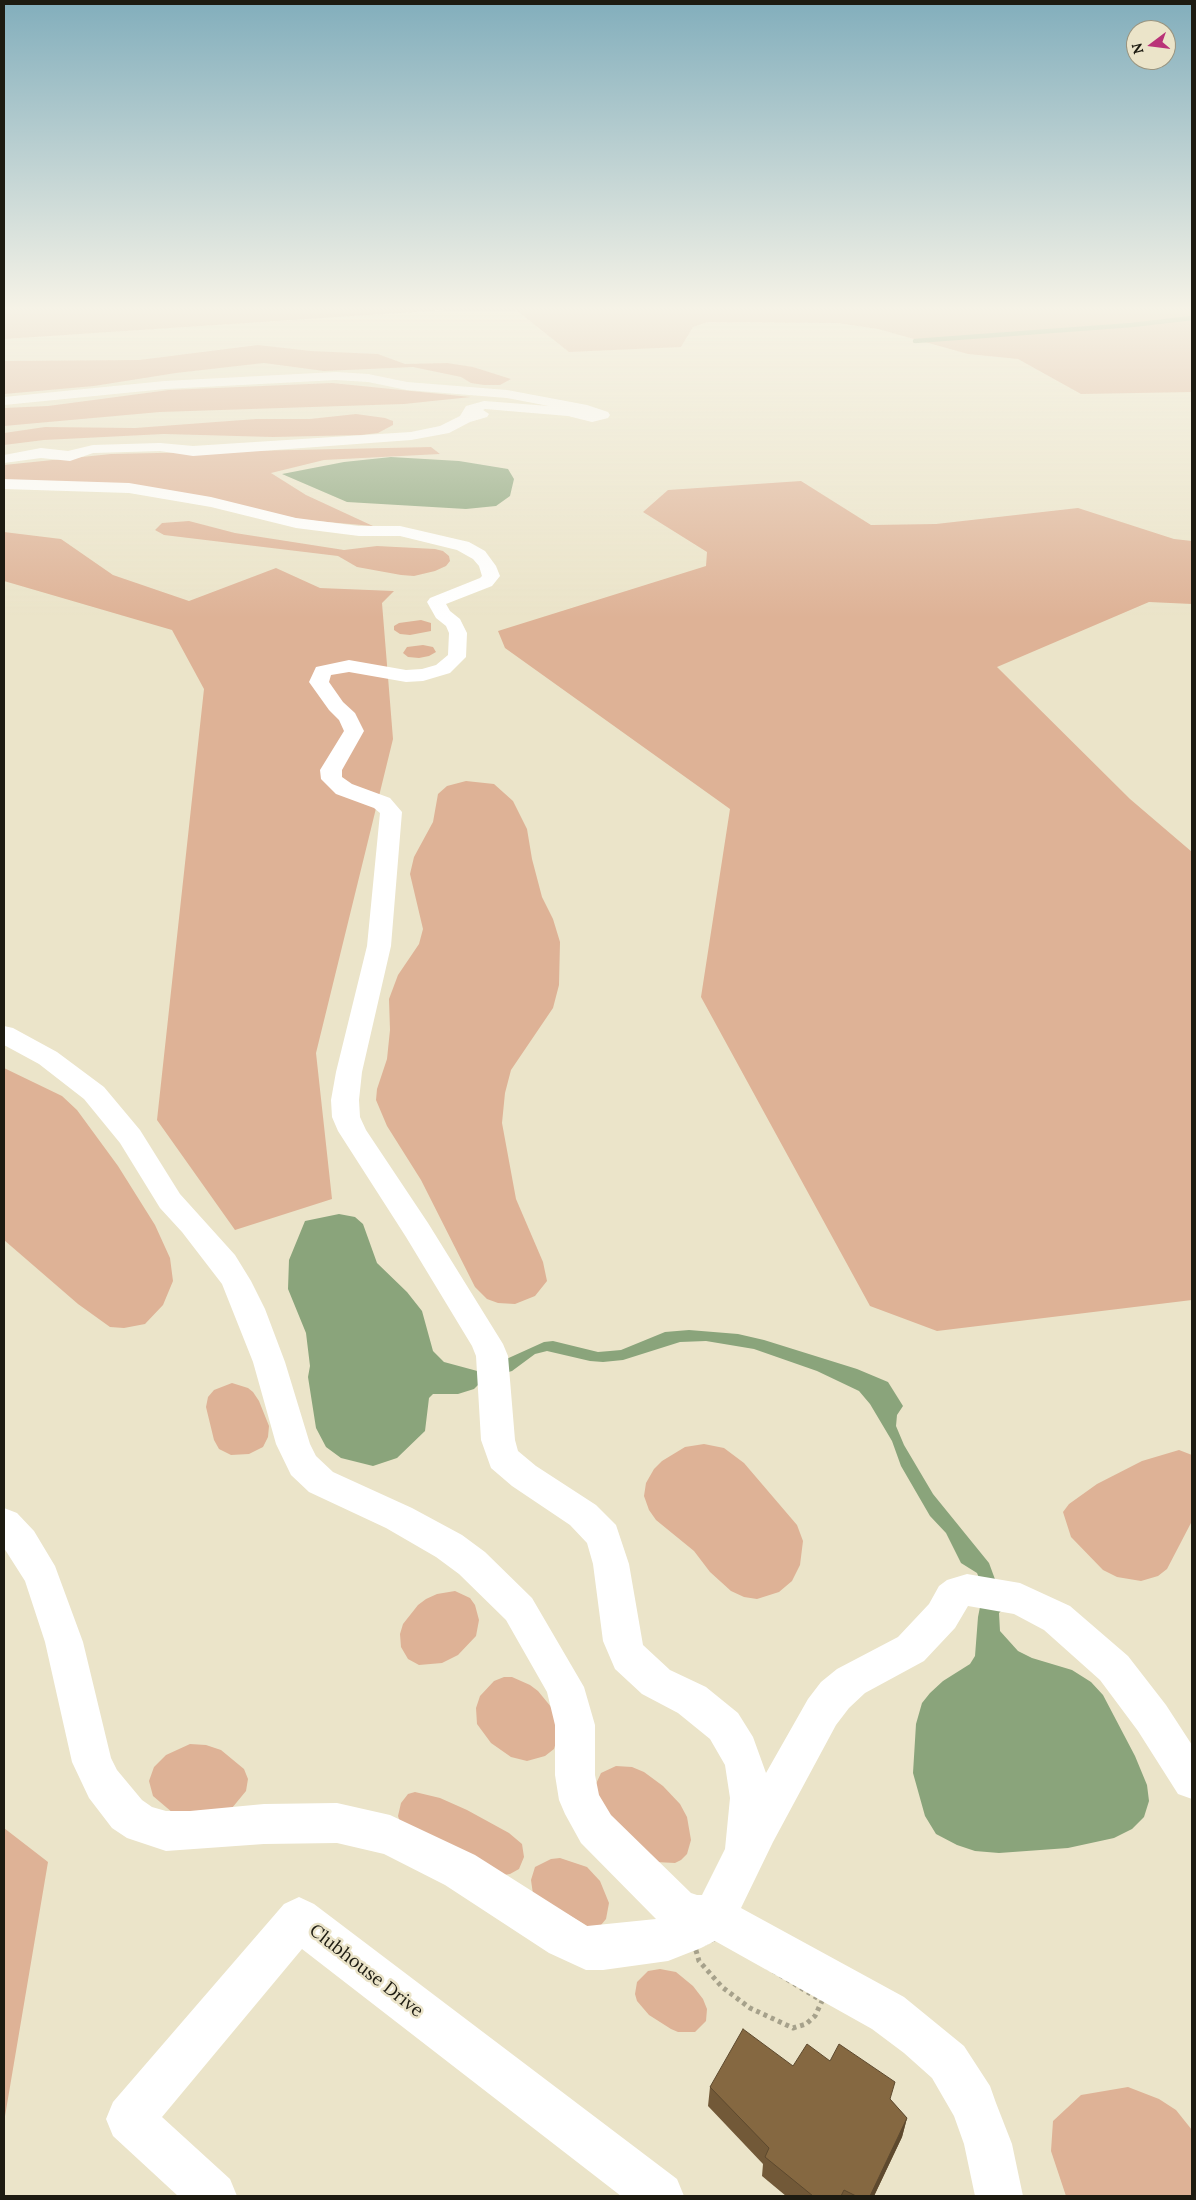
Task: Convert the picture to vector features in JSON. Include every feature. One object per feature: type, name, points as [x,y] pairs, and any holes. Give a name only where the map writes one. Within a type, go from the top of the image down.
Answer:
[{"type":"street","points":[[4,459],[41,453],[70,456],[93,448],[160,447],[193,451],[241,446],[404,437],[444,430],[465,419],[489,413]]},
{"type":"street","points":[[4,484],[129,488],[211,502],[296,523],[359,531],[400,531],[463,546],[479,555],[487,566],[491,576],[486,582],[436,602],[442,614],[454,623],[458,633],[457,657],[443,669],[423,676],[406,676],[349,666],[323,671],[319,682],[336,706],[348,717],[354,731],[353,736],[341,751],[331,770],[332,779],[344,790],[382,804],[391,812],[379,946],[349,1072],[345,1100],[346,1116],[352,1131],[417,1230],[487,1344],[492,1356],[498,1440],[503,1458],[524,1476],[582,1515],[603,1536],[611,1564],[622,1641],[629,1657],[656,1682],[692,1700],[713,1715],[724,1726],[739,1750],[747,1774],[750,1798],[746,1852]]},
{"type":"street","points":[[4,1034],[48,1058],[94,1093],[130,1137],[170,1201],[194,1225],[224,1263],[236,1281],[255,1325],[276,1384],[293,1444],[303,1465],[321,1482],[399,1518],[449,1546],[479,1569],[519,1609],[548,1656],[567,1694],[575,1725],[576,1788],[586,1815],[610,1845],[676,1908],[696,1917],[714,1917],[758,1939],[888,2013],[920,2037],[948,2062],[972,2103],[988,2144],[999,2196]]},
{"type":"street","points":[[4,1523],[32,1558],[48,1592],[64,1642],[92,1762],[103,1784],[127,1814],[142,1824],[166,1831],[302,1823],[337,1823],[372,1830],[415,1846],[460,1870],[564,1938],[586,1948],[603,1948],[668,1939],[686,1933],[714,1917],[746,1852],[809,1734],[835,1695],[851,1681],[911,1649],[942,1616],[952,1597],[967,1590],[1020,1598],[1057,1618],[1119,1674],[1152,1718],[1192,1780]]},
{"type":"street","name":"Clubhouse Drive","points":[[213,2196],[130,2119],[299,1919],[660,2196]]},
{"type":"shaded area","points":[[4,413],[153,413],[4,426]]},
{"type":"shaded area","points":[[356,414],[385,418],[393,421],[393,425],[378,433],[361,435],[273,437],[164,434],[44,440],[4,445],[4,433],[45,427],[135,428],[256,419],[310,419]]},
{"type":"shaded area","points":[[431,447],[440,454],[324,460],[271,473],[306,495],[373,526],[304,520],[121,484],[4,483],[4,465],[111,454]]},
{"type":"shaded area","points":[[391,457],[459,461],[508,469],[514,479],[510,496],[496,506],[466,509],[347,502],[282,474],[344,462]]},
{"type":"shaded area","points":[[801,481],[871,525],[936,524],[1078,508],[1174,539],[1192,541],[1192,604],[1149,602],[997,667],[1130,799],[1192,852],[1192,1300],[937,1331],[870,1306],[701,997],[730,809],[505,648],[498,631],[706,566],[707,552],[643,512],[668,490]]},
{"type":"shaded area","points":[[189,521],[235,533],[344,550],[377,546],[435,549],[443,551],[449,556],[450,561],[446,566],[435,571],[414,576],[401,575],[357,567],[338,556],[164,535],[155,530],[162,523]]},
{"type":"shaded area","points":[[4,532],[61,539],[113,575],[189,601],[276,568],[320,588],[394,591],[382,603],[393,739],[316,1053],[332,1199],[235,1230],[157,1120],[204,689],[172,630],[4,581]]},
{"type":"shaded area","points":[[421,620],[431,623],[431,631],[410,635],[400,634],[394,630],[394,626],[399,623]]},
{"type":"shaded area","points":[[423,645],[433,647],[436,652],[419,658],[408,657],[403,653],[407,647]]},
{"type":"shaded area","points":[[466,781],[494,784],[513,801],[527,829],[532,859],[542,897],[553,919],[560,942],[559,985],[553,1008],[511,1070],[505,1093],[502,1123],[516,1199],[543,1262],[547,1281],[535,1296],[515,1304],[498,1303],[487,1299],[475,1287],[421,1180],[387,1126],[376,1100],[377,1089],[387,1059],[390,1030],[389,999],[398,975],[419,944],[423,929],[410,874],[414,857],[433,822],[438,794],[447,786]]},
{"type":"shaded area","points":[[4,1068],[62,1096],[77,1110],[118,1166],[155,1225],[170,1258],[173,1281],[163,1305],[145,1324],[124,1328],[110,1327],[78,1304],[4,1240]]},
{"type":"shaded area","points":[[339,1214],[355,1217],[363,1224],[377,1263],[407,1292],[422,1311],[433,1351],[444,1362],[481,1372],[478,1385],[474,1389],[458,1394],[433,1394],[429,1398],[425,1431],[397,1458],[373,1466],[341,1458],[326,1447],[316,1428],[308,1377],[310,1366],[306,1333],[288,1289],[289,1260],[305,1221]]},
{"type":"shaded area","points":[[689,1330],[738,1334],[764,1340],[857,1369],[888,1382],[903,1406],[897,1415],[896,1426],[904,1445],[933,1494],[989,1563],[996,1582],[984,1590],[977,1573],[961,1563],[946,1533],[930,1516],[901,1466],[892,1441],[870,1404],[859,1391],[817,1371],[754,1349],[706,1341],[680,1342],[623,1360],[603,1362],[590,1361],[547,1351],[535,1354],[512,1371],[502,1374],[502,1361],[544,1342],[553,1341],[598,1352],[621,1350],[665,1332]]},
{"type":"shaded area","points":[[232,1383],[248,1388],[253,1392],[259,1401],[269,1426],[268,1437],[263,1447],[249,1454],[231,1455],[219,1449],[214,1440],[206,1407],[208,1397],[214,1390]]},
{"type":"shaded area","points":[[704,1444],[724,1448],[744,1463],[797,1525],[803,1541],[800,1565],[792,1581],[779,1592],[757,1599],[744,1597],[731,1591],[710,1572],[694,1551],[656,1520],[649,1510],[644,1496],[646,1483],[654,1469],[662,1461],[685,1447]]},
{"type":"shaded area","points":[[1179,1450],[1192,1455],[1192,1521],[1167,1569],[1158,1576],[1141,1581],[1117,1577],[1103,1570],[1071,1537],[1063,1512],[1069,1504],[1097,1484],[1142,1461]]},
{"type":"shaded area","points":[[455,1591],[470,1598],[475,1605],[479,1620],[476,1636],[458,1655],[442,1663],[419,1665],[408,1659],[401,1647],[400,1634],[403,1624],[418,1605],[426,1599],[437,1594]]},
{"type":"shaded area","points":[[981,1602],[1005,1607],[999,1613],[1000,1631],[1018,1651],[1032,1658],[1072,1670],[1091,1682],[1103,1695],[1135,1756],[1147,1785],[1149,1801],[1144,1817],[1132,1829],[1114,1838],[1068,1848],[999,1853],[975,1851],[957,1845],[936,1834],[925,1816],[913,1773],[916,1724],[922,1703],[930,1693],[943,1681],[970,1664],[975,1656]]},
{"type":"shaded area","points":[[504,1677],[512,1677],[530,1685],[538,1691],[556,1713],[557,1739],[554,1749],[545,1756],[527,1761],[511,1757],[491,1743],[477,1724],[476,1708],[480,1696],[494,1681]]},
{"type":"shaded area","points":[[190,1744],[206,1745],[221,1750],[244,1769],[248,1779],[246,1791],[232,1808],[173,1813],[153,1796],[149,1781],[154,1767],[166,1755]]},
{"type":"shaded area","points":[[616,1766],[632,1767],[644,1772],[663,1786],[680,1804],[687,1817],[691,1840],[687,1854],[681,1860],[675,1863],[656,1862],[601,1810],[595,1786],[601,1773]]},
{"type":"shaded area","points":[[415,1792],[440,1798],[467,1810],[509,1833],[522,1844],[524,1857],[519,1869],[510,1874],[498,1876],[400,1822],[398,1816],[401,1803],[408,1794]]},
{"type":"shaded area","points":[[4,1828],[48,1862],[4,2122]]},
{"type":"shaded area","points":[[560,1858],[587,1867],[600,1881],[609,1903],[606,1919],[601,1925],[589,1927],[533,1894],[531,1880],[535,1867],[551,1859]]},
{"type":"shaded area","points":[[660,1969],[676,1972],[693,1986],[703,1999],[707,2009],[706,2021],[695,2032],[678,2032],[671,2029],[649,2015],[637,2001],[635,1994],[637,1982],[648,1971]]},
{"type":"shaded area","points":[[1128,2087],[1159,2099],[1176,2110],[1192,2130],[1192,2196],[1066,2196],[1051,2151],[1053,2121],[1081,2095]]},
{"type":"building","points":[[743,2029],[793,2066],[807,2044],[830,2061],[839,2044],[895,2082],[890,2099],[907,2118],[870,2196],[856,2196],[844,2190],[841,2196],[813,2196],[765,2157],[769,2148],[710,2087]]}]
